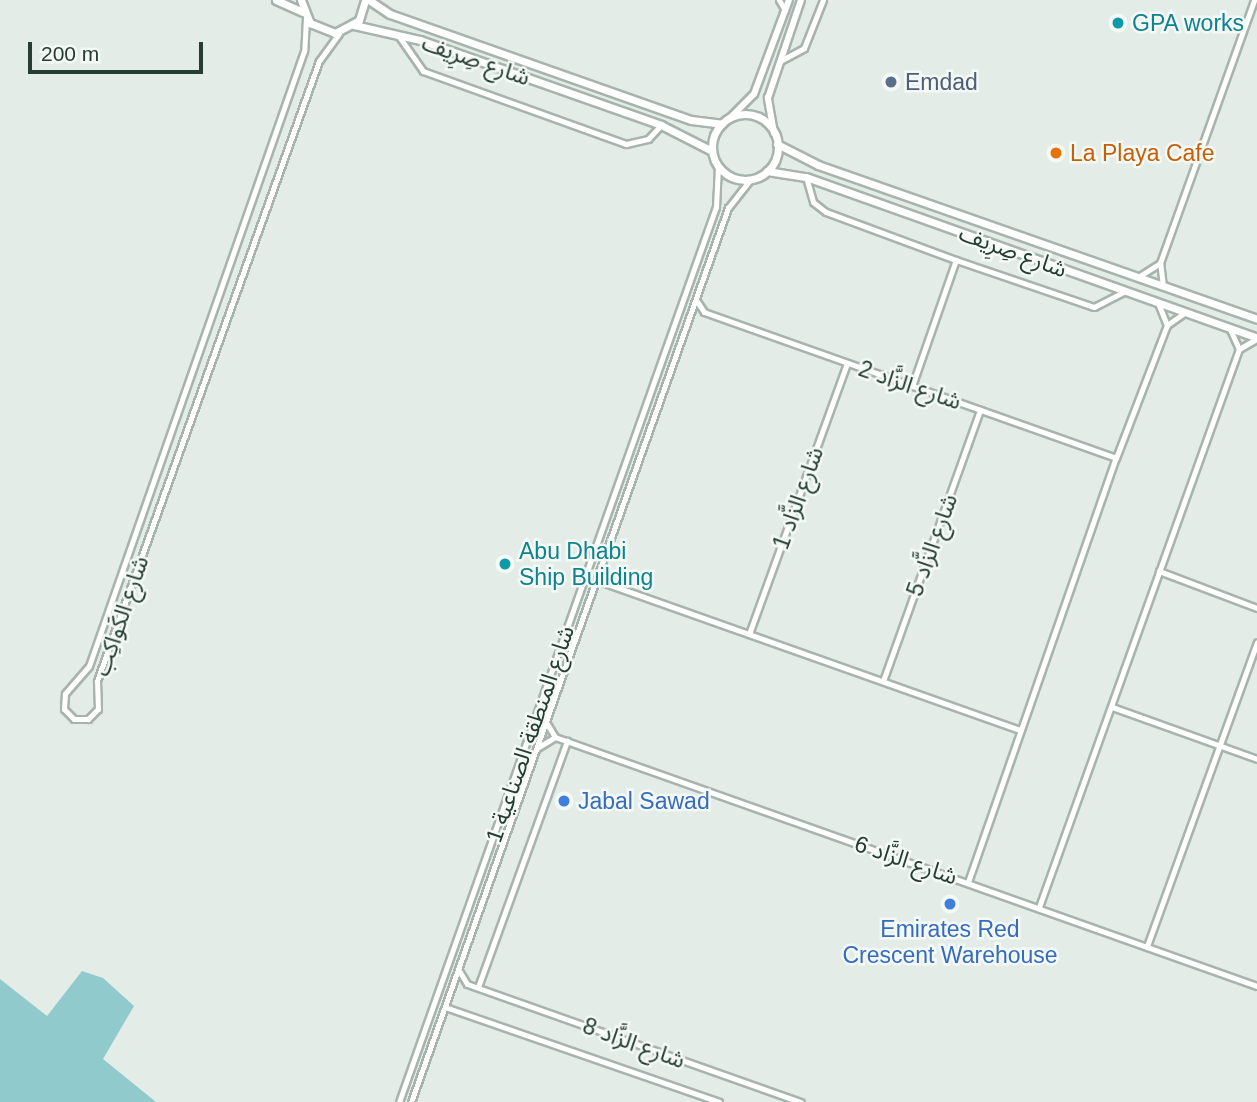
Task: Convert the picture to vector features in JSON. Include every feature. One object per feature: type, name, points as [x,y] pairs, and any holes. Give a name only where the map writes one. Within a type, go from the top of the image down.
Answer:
[{"type":"main road","points":[[276,0],[304,15],[321,30],[342,32],[354,25],[367,0]]},
{"type":"main road","points":[[301,0],[304,15]]},
{"type":"main road","name":"شارع صِرِيف","points":[[367,0],[390,14],[691,120],[722,124]]},
{"type":"main road","name":"شارع صِرِيف","points":[[354,25],[396,32],[661,125],[712,151]]},
{"type":"main road","points":[[750,115],[774,133],[777,144],[767,171],[750,180],[732,178],[718,166],[712,151],[722,124],[730,118],[750,115]]},
{"type":"main road","name":"شارع صِرِيف","points":[[777,144],[818,165],[1257,319]]},
{"type":"main road","name":"شارع صِرِيف","points":[[767,171],[806,177],[1257,338]]},
{"type":"street","points":[[779,0],[785,10]]},
{"type":"street","points":[[730,118],[754,94],[789,0]]},
{"type":"street","points":[[774,133],[768,98],[801,0]]},
{"type":"street","points":[[780,61],[804,48],[823,0]]},
{"type":"street","points":[[1163,286],[1160,263],[1254,0]]},
{"type":"street","name":"شارع الكَواكِب","points":[[304,15],[304,51],[89,666],[65,694],[64,709],[74,719],[88,719],[98,709],[97,681],[319,61],[342,32]]},
{"type":"street","points":[[396,32],[413,65],[423,71],[626,144],[648,139],[661,125]]},
{"type":"street","name":"شارع المنطقة الصناعية 1","points":[[399,1102],[716,207],[718,166]]},
{"type":"street","points":[[806,177],[813,202],[826,212],[957,260],[1094,307],[1125,291]]},
{"type":"street","name":"شارع المنطقة الصناعية 1","points":[[411,1102],[731,203],[750,180]]},
{"type":"street","points":[[912,386],[957,260]]},
{"type":"street","points":[[1138,277],[1160,263]]},
{"type":"street","points":[[687,324],[704,312],[696,299]]},
{"type":"street","points":[[1158,303],[1167,325]]},
{"type":"street","name":"شارع الزَّاد 2","points":[[704,312],[1116,457]]},
{"type":"street","points":[[968,882],[1116,457],[1167,325],[1185,313]]},
{"type":"street","points":[[1230,328],[1239,349]]},
{"type":"street","points":[[1039,907],[1239,349],[1257,338]]},
{"type":"street","name":"شارع الزَّاد 1","points":[[749,634],[847,363]]},
{"type":"street","name":"شارع الزَّاد 5","points":[[883,681],[980,410]]},
{"type":"street","points":[[1159,571],[1257,608]]},
{"type":"street","points":[[596,580],[1019,730]]},
{"type":"street","points":[[1147,946],[1257,642]]},
{"type":"street","points":[[1112,706],[1257,759]]},
{"type":"street","points":[[537,748],[555,737],[546,722]]},
{"type":"street","name":"شارع الزَّاد 6","points":[[555,737],[1256,983]]},
{"type":"street","points":[[478,987],[567,741]]},
{"type":"street","points":[[451,991],[467,984],[458,969]]},
{"type":"street","name":"شارع الزَّاد 8","points":[[467,984],[801,1102]]},
{"type":"street","name":"شارع الزَّاد 8","points":[[445,1007],[719,1102]]},
{"type":"water","points":[[82,971],[103,978],[134,1006],[103,1059],[156,1102],[0,1102],[0,979],[47,1016]]},
{"type":"place","name":"GPA works","points":[[1118,23]]},
{"type":"place","name":"Emdad","points":[[891,82]]},
{"type":"place","name":"La Playa Cafe","points":[[1056,153]]},
{"type":"place","name":"Abu Dhabi Ship Building","points":[[505,564]]},
{"type":"place","name":"Jabal Sawad","points":[[564,801]]},
{"type":"place","name":"Emirates Red Crescent Warehouse","points":[[950,904]]}]
